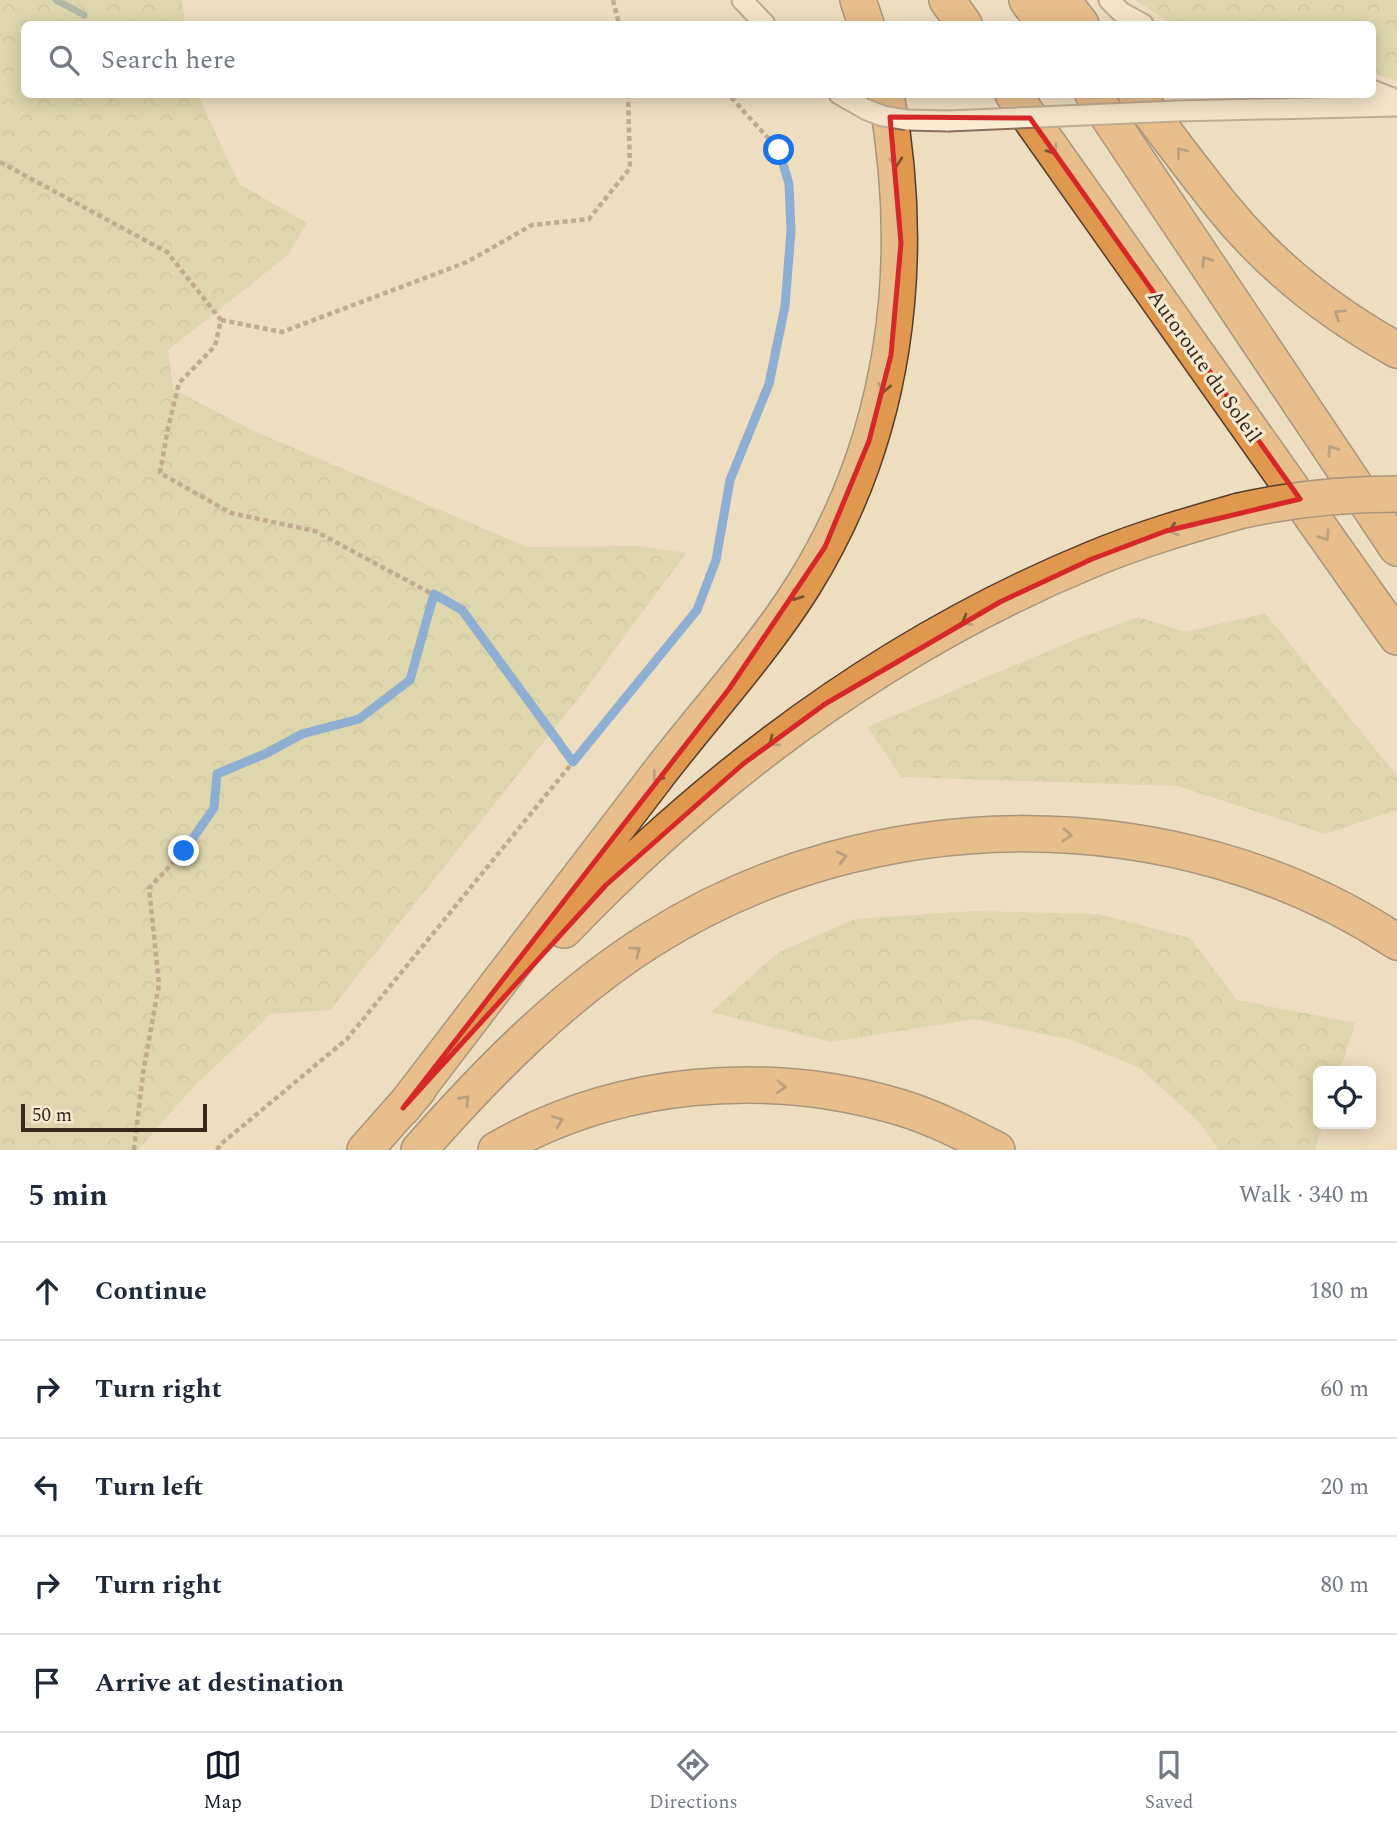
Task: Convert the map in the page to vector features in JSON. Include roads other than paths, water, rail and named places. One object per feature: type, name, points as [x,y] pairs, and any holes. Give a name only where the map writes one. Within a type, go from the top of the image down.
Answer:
[{"type":"highway","points":[[858,0],[865,21]]},
{"type":"highway","points":[[947,0],[962,21]]},
{"type":"highway","points":[[1027,0],[1042,21]]},
{"type":"highway","points":[[1062,0],[1079,21]]},
{"type":"highway","name":"Autoroute du Soleil","points":[[1016,98],[1397,637]]},
{"type":"highway","points":[[1096,98],[1397,548]]},
{"type":"highway","points":[[1139,98],[1222,206],[1280,267],[1334,311],[1397,350]]},
{"type":"highway","points":[[402,1108],[660,773],[729,689],[803,585],[825,547],[850,494],[869,441],[885,383],[896,315],[901,243],[899,191],[895,142],[887,108]]},
{"type":"highway","points":[[365,1150],[535,959],[606,886],[677,819],[734,772],[825,704],[905,654],[1000,602],[1093,559],[1167,531],[1276,503],[1323,496],[1397,494]]},
{"type":"highway","points":[[419,1150],[512,1052],[552,1015],[572,997],[651,940],[736,894],[805,868],[875,849],[970,835],[1065,835],[1114,839],[1208,858],[1299,890],[1342,910],[1397,942]]},
{"type":"highway","points":[[496,1150],[557,1120],[606,1104],[680,1089],[743,1084],[802,1088],[852,1096],[900,1108],[940,1123],[997,1150]]},
{"type":"street","points":[[742,0],[762,21]]},
{"type":"street","points":[[1109,0],[1121,12],[1138,21]]},
{"type":"street","points":[[1376,92],[1397,103]]},
{"type":"street","points":[[853,98],[948,121],[1397,103]]},
{"type":"waterway","points":[[56,0],[84,15]]}]
